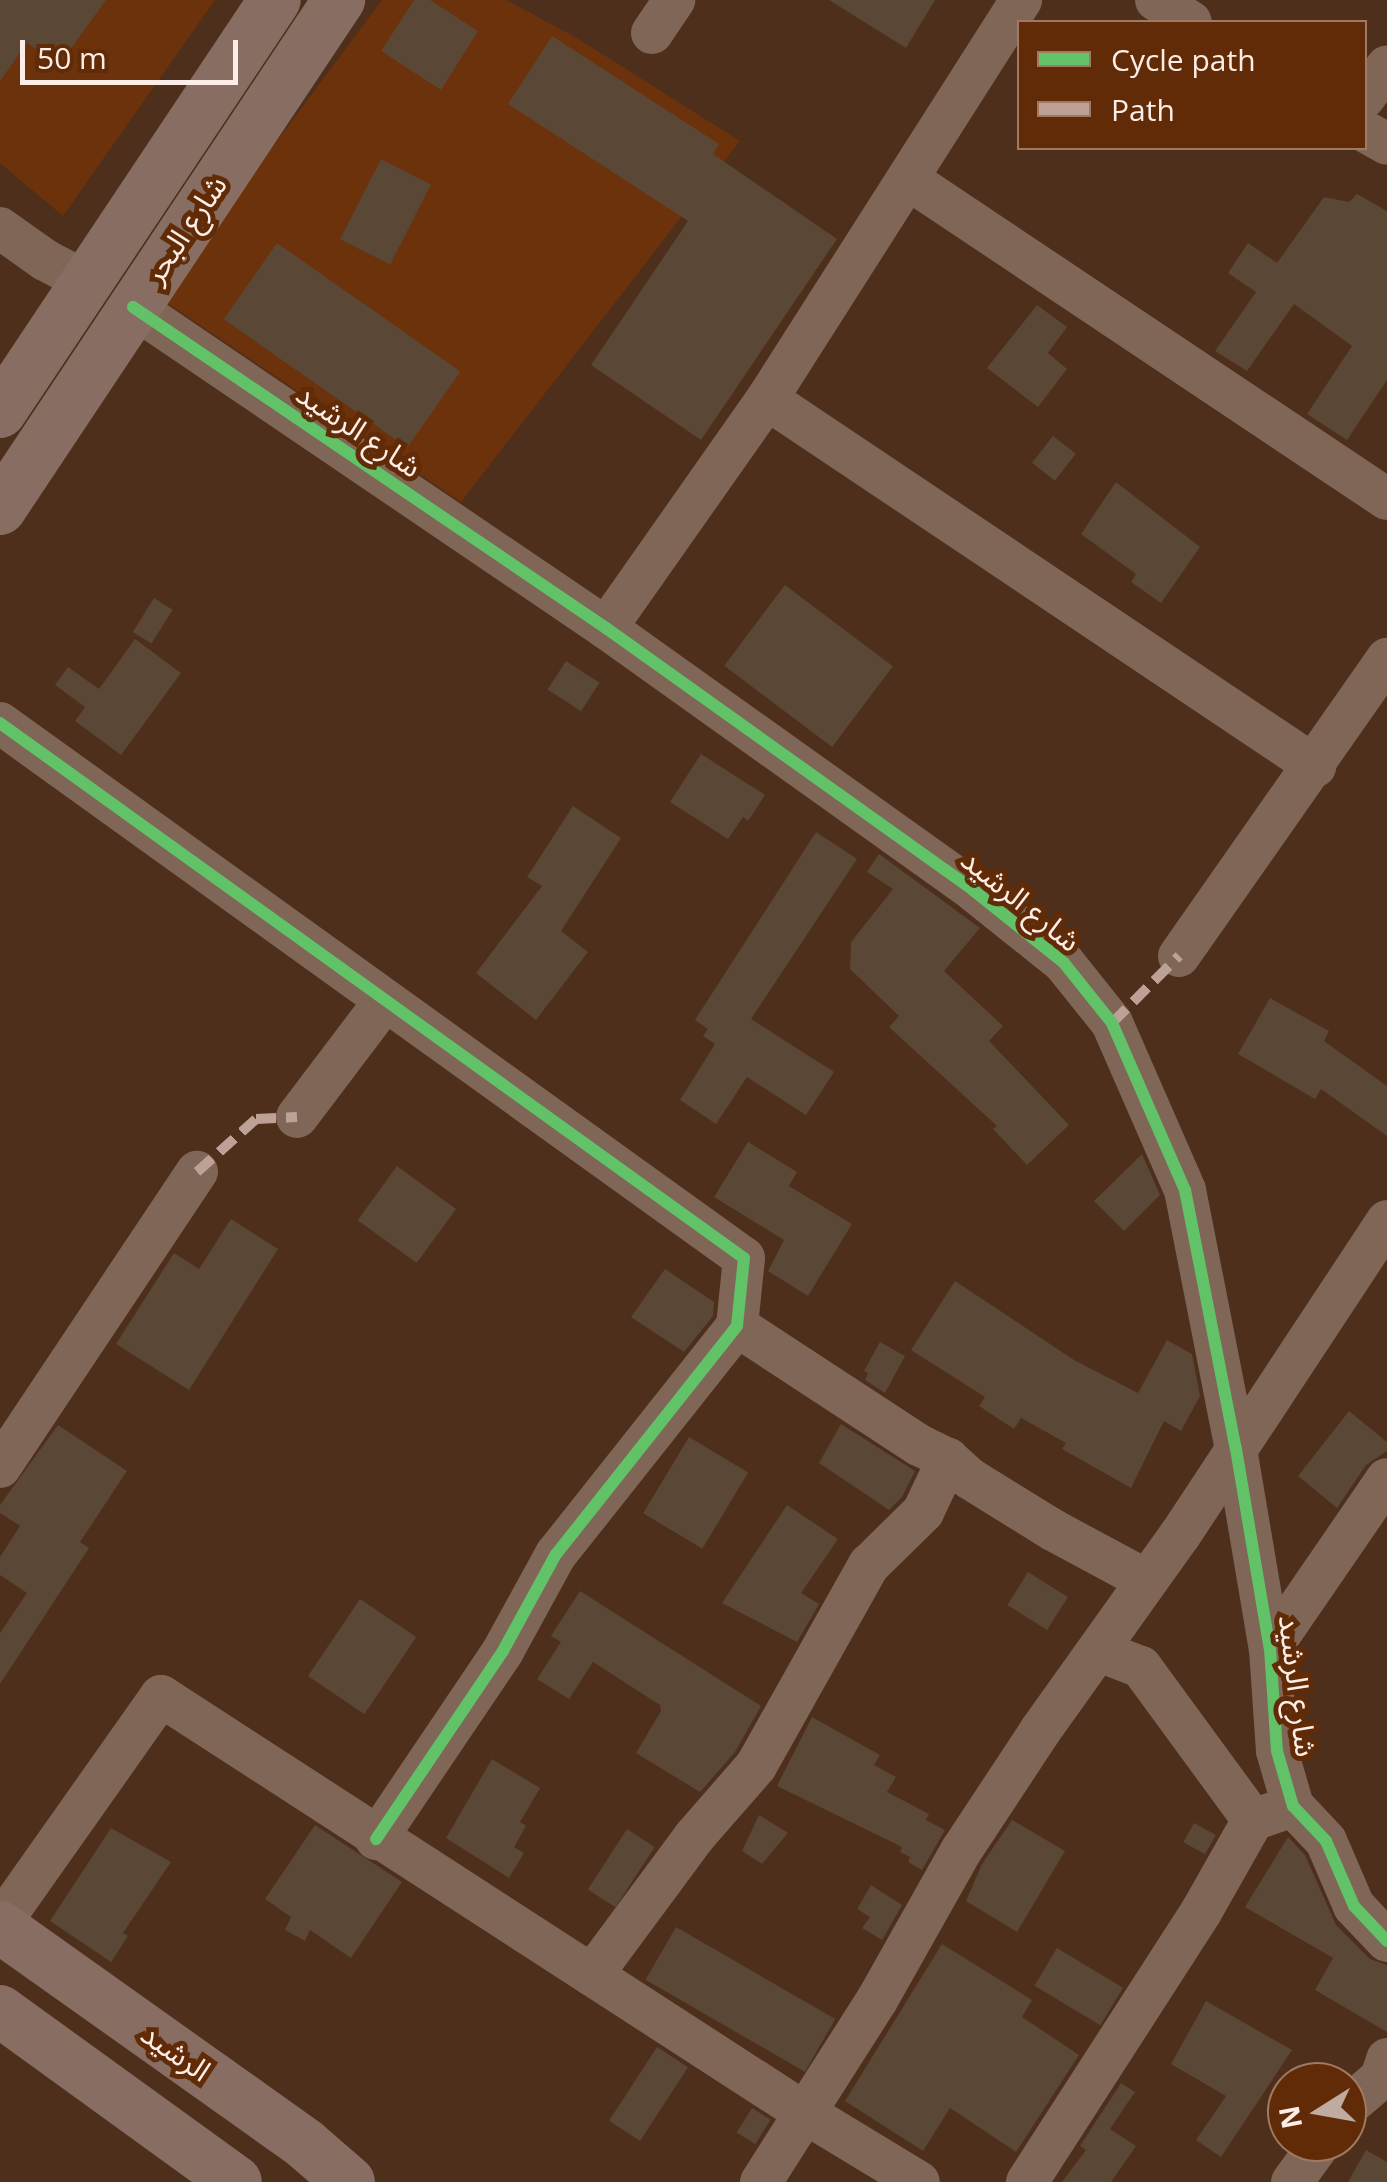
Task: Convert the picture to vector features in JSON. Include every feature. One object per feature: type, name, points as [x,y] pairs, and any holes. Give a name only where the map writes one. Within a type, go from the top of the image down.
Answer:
[{"type":"main road","name":"شارع البحر","points":[[0,509],[338,0]]},
{"type":"main road","name":"شارع البحر","points":[[0,412],[270,8]]},
{"type":"main road","points":[[270,8],[309,44]]},
{"type":"main road","name":"الرشيد","points":[[0,1925],[305,2144],[350,2182]]},
{"type":"main road","points":[[0,2011],[236,2182]]},
{"type":"street","points":[[606,628],[766,399],[1020,0]]},
{"type":"street","points":[[1156,0],[1188,20]]},
{"type":"street","points":[[1367,94],[1387,66]]},
{"type":"street","points":[[908,179],[1387,500]]},
{"type":"street","points":[[0,228],[86,282]]},
{"type":"street","name":"شارع الرشيد","points":[[133,307],[606,628],[974,890],[1064,963],[1112,1023],[1186,1190],[1270,1649],[1277,1751],[1273,1813],[1326,1841],[1354,1906],[1387,1942]]},
{"type":"street","points":[[766,399],[1315,766]]},
{"type":"street","points":[[1180,956],[1387,660]]},
{"type":"street","points":[[0,722],[744,1258],[737,1326],[556,1554],[503,1651],[376,1839]]},
{"type":"street","points":[[296,1117],[384,1002]]},
{"type":"street","points":[[0,1467],[197,1172]]},
{"type":"street","points":[[761,2182],[877,2000],[961,1851],[1387,1221]]},
{"type":"street","points":[[737,1326],[948,1459],[969,1478],[1053,1530],[1146,1580]]},
{"type":"street","points":[[592,1974],[694,1837],[756,1766],[869,1565],[923,1512],[948,1459]]},
{"type":"street","points":[[1270,1649],[1387,1480]]},
{"type":"street","points":[[1026,2182],[1201,1912],[1273,1813],[1141,1667],[1099,1651]]},
{"type":"street","points":[[0,1925],[160,1696],[376,1839],[804,2113],[919,2182]]},
{"type":"street","points":[[1367,2090],[1381,2078],[1387,2059]]},
{"type":"shaded area","points":[[0,0],[215,0],[63,216],[0,163]]},
{"type":"shaded area","points":[[382,0],[506,0],[577,38],[740,141],[461,502],[160,298]]},
{"type":"building","points":[[0,0],[106,0],[59,65],[27,43],[0,81]]},
{"type":"building","points":[[414,0],[430,0],[478,31],[441,90],[381,51]]},
{"type":"building","points":[[829,0],[935,0],[906,48]]},
{"type":"building","points":[[552,36],[719,144],[713,154],[837,239],[701,440],[591,365],[688,221],[508,104]]},
{"type":"building","points":[[381,159],[431,184],[390,265],[340,239]]},
{"type":"building","points":[[1357,194],[1387,211],[1387,380],[1347,440],[1307,414],[1352,346],[1294,304],[1247,371],[1215,351],[1256,292],[1228,273],[1248,243],[1277,263],[1324,197],[1349,202]]},
{"type":"building","points":[[277,243],[460,371],[407,448],[224,319]]},
{"type":"building","points":[[1037,305],[1067,327],[1048,353],[1067,369],[1038,407],[987,368]]},
{"type":"building","points":[[1053,436],[1076,454],[1055,481],[1032,463]]},
{"type":"building","points":[[1116,482],[1200,547],[1161,603],[1131,582],[1136,574],[1081,534]]},
{"type":"building","points":[[785,585],[893,666],[832,747],[724,666]]},
{"type":"building","points":[[154,598],[173,610],[151,644],[133,632]]},
{"type":"building","points":[[135,639],[181,673],[121,755],[75,721],[85,707],[55,685],[68,667],[99,689]]},
{"type":"building","points":[[566,661],[600,683],[581,711],[547,690]]},
{"type":"building","points":[[701,754],[765,795],[748,821],[743,817],[728,839],[670,802]]},
{"type":"building","points":[[573,806],[621,838],[561,931],[588,952],[536,1020],[476,973],[542,886],[527,877]]},
{"type":"building","points":[[816,832],[857,859],[751,1019],[834,1072],[806,1115],[747,1077],[716,1124],[680,1100],[715,1044],[703,1036],[708,1029],[695,1020]]},
{"type":"building","points":[[879,854],[980,928],[944,971],[1003,1026],[989,1041],[1069,1125],[1027,1165],[993,1129],[997,1126],[889,1027],[899,1016],[850,969],[851,942],[893,889],[867,872]]},
{"type":"building","points":[[1270,998],[1329,1031],[1324,1041],[1387,1086],[1387,1136],[1321,1089],[1315,1099],[1238,1054]]},
{"type":"building","points":[[748,1142],[797,1172],[789,1186],[852,1224],[808,1296],[768,1271],[784,1240],[714,1197]]},
{"type":"building","points":[[1142,1154],[1160,1195],[1124,1231],[1094,1201]]},
{"type":"building","points":[[397,1166],[456,1209],[417,1263],[358,1220]]},
{"type":"building","points":[[231,1219],[278,1249],[189,1390],[116,1344],[174,1253],[199,1269]]},
{"type":"building","points":[[665,1269],[714,1302],[713,1316],[684,1352],[631,1317]]},
{"type":"building","points":[[955,1281],[1074,1360],[1138,1393],[1167,1340],[1192,1354],[1200,1396],[1181,1431],[1164,1421],[1131,1488],[1062,1449],[1066,1443],[1021,1418],[1014,1429],[979,1406],[985,1397],[911,1350]]},
{"type":"building","points":[[880,1342],[905,1356],[885,1393],[865,1380],[868,1373],[864,1371]]},
{"type":"building","points":[[1349,1411],[1387,1442],[1387,1451],[1366,1465],[1337,1508],[1298,1476]]},
{"type":"building","points":[[841,1424],[915,1471],[902,1497],[889,1510],[819,1463]]},
{"type":"building","points":[[58,1425],[127,1471],[80,1542],[89,1548],[0,1684],[0,1633],[27,1593],[0,1575],[0,1557],[20,1526],[0,1513],[0,1505]]},
{"type":"building","points":[[689,1437],[748,1473],[702,1549],[643,1513]]},
{"type":"building","points":[[787,1505],[838,1539],[801,1593],[819,1604],[797,1642],[722,1603]]},
{"type":"building","points":[[1028,1572],[1068,1597],[1047,1630],[1007,1605]]},
{"type":"building","points":[[580,1591],[761,1706],[735,1752],[700,1792],[636,1753],[661,1711],[660,1705],[593,1662],[569,1699],[537,1679],[561,1642],[551,1636]]},
{"type":"building","points":[[360,1599],[416,1637],[364,1714],[308,1676]]},
{"type":"building","points":[[812,1717],[880,1755],[874,1765],[896,1777],[887,1792],[929,1814],[926,1820],[945,1830],[922,1870],[908,1862],[910,1857],[900,1852],[902,1847],[777,1786]]},
{"type":"building","points":[[492,1759],[540,1788],[520,1822],[526,1826],[514,1847],[524,1853],[509,1878],[446,1838]]},
{"type":"building","points":[[759,1815],[788,1833],[762,1864],[742,1851]]},
{"type":"building","points":[[1012,1820],[1065,1851],[1017,1932],[966,1901],[982,1864]]},
{"type":"building","points":[[1194,1823],[1216,1835],[1205,1854],[1183,1842]]},
{"type":"building","points":[[315,1825],[402,1882],[351,1958],[310,1930],[305,1941],[285,1930],[291,1917],[265,1899]]},
{"type":"building","points":[[111,1828],[171,1862],[123,1933],[128,1936],[111,1962],[50,1921]]},
{"type":"building","points":[[627,1829],[655,1847],[615,1907],[588,1889]]},
{"type":"building","points":[[1288,1837],[1305,1855],[1336,1925],[1370,1959],[1387,1965],[1387,2032],[1315,1990],[1333,1958],[1245,1907]]},
{"type":"building","points":[[871,1885],[902,1905],[882,1940],[862,1928],[870,1917],[857,1909]]},
{"type":"building","points":[[676,1927],[835,2019],[805,2072],[646,1980]]},
{"type":"building","points":[[942,1944],[1032,2000],[1022,2017],[1079,2055],[1016,2152],[950,2108],[923,2151],[845,2101]]},
{"type":"building","points":[[1057,1948],[1123,1988],[1100,2025],[1034,1986]]},
{"type":"building","points":[[1206,2001],[1292,2050],[1284,2062],[1267,2062],[1267,2088],[1221,2157],[1196,2140],[1226,2096],[1171,2064]]},
{"type":"building","points":[[657,2047],[688,2067],[640,2141],[609,2121]]},
{"type":"building","points":[[1121,2083],[1135,2092],[1110,2129],[1136,2146],[1111,2182],[1062,2182],[1086,2150],[1080,2146]]},
{"type":"building","points":[[752,2108],[771,2120],[755,2144],[737,2133]]},
{"type":"building","points":[[1367,2151],[1387,2162],[1387,2182],[1348,2182],[1359,2162],[1367,2162]]},
{"type":"marked path","points":[[1112,1023],[1179,956]]},
{"type":"marked path","points":[[197,1172],[256,1119],[297,1117]]},
{"type":"cycle path","points":[[133,307],[606,628],[973,890],[1064,963],[1112,1023],[1185,1190],[1270,1649],[1277,1751],[1293,1806],[1326,1841],[1354,1906],[1387,1941]]},
{"type":"cycle path","points":[[0,723],[744,1258],[737,1326],[556,1554],[503,1651],[376,1839]]}]
